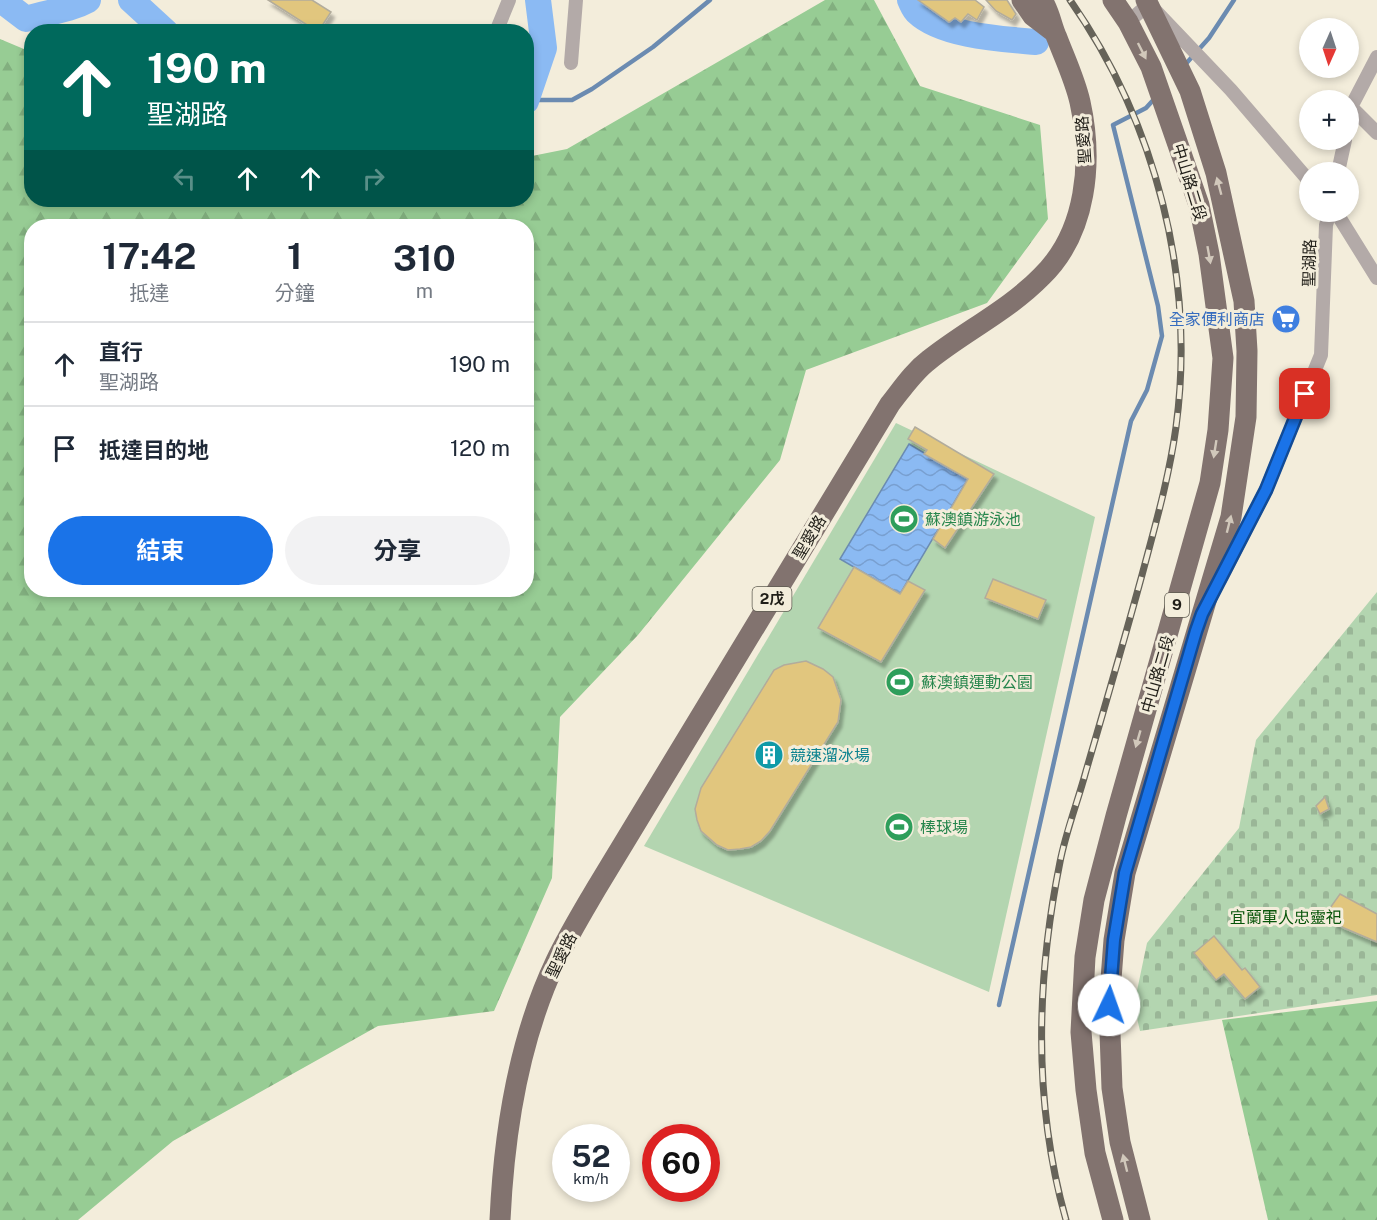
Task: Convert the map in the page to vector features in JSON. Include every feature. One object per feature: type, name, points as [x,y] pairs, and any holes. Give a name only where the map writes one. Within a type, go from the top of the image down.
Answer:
[{"type":"main road","name":"聖愛路","points":[[1022,0],[1033,16],[1054,32]]},
{"type":"main road","name":"聖愛路","points":[[500,1220],[510,1111],[520,1068],[538,1008],[555,963],[596,889],[890,404],[907,381],[928,361],[1018,297],[1042,277],[1057,260],[1075,226],[1082,202],[1085,175],[1084,125],[1076,89],[1054,32],[1048,8],[1042,0]]},
{"type":"main road","name":"中山路二段","points":[[1113,0],[1128,22],[1151,67],[1199,205],[1216,296],[1222,358],[1218,430],[1210,483],[1116,816],[1094,900],[1085,957],[1081,1032],[1086,1090],[1095,1153],[1113,1220]]},
{"type":"main road","name":"中山路二段","points":[[1140,1220],[1120,1142],[1112,1088],[1109,1005],[1119,902],[1125,873],[1231,517],[1246,417],[1245,301],[1226,213],[1204,130],[1190,91],[1148,2]]},
{"type":"street","points":[[499,24],[508,0]]},
{"type":"street","points":[[571,63],[576,0]]},
{"type":"street","points":[[1128,22],[1148,2],[1231,90],[1299,169]]},
{"type":"street","points":[[1359,95],[1377,57]]},
{"type":"street","points":[[1359,120],[1377,133]]},
{"type":"street","name":"聖湖路","points":[[1202,614],[1266,490],[1321,356],[1327,222]]},
{"type":"street","points":[[1342,222],[1377,278]]},
{"type":"green space","points":[[825,0],[874,0],[920,86],[1040,125],[1048,219],[987,303],[806,370],[780,460],[638,635],[560,717],[552,878],[494,1011],[378,1026],[173,1141],[78,1220],[0,1220],[0,39],[24,49],[24,207],[534,207],[534,156],[567,149]]},
{"type":"green space","name":"蘇澳鎮運動公園","points":[[896,423],[1095,517],[989,992],[644,846]]},
{"type":"green space","name":"宜蘭軍人忠靈祀","points":[[1377,592],[1377,995],[1140,1031],[1134,1005],[1147,943],[1239,828],[1256,740]]},
{"type":"green space","points":[[1377,1001],[1377,1220],[1268,1220],[1222,1020]]},
{"type":"water","name":"蘇澳鎮游泳池","points":[[909,444],[968,479],[900,594],[840,559]]},
{"type":"building","points":[[268,0],[312,0],[331,12],[323,24],[306,24]]},
{"type":"building","points":[[918,0],[975,0],[984,7],[977,20],[968,14],[961,22],[955,18],[949,22]]},
{"type":"building","points":[[986,0],[1007,0],[1016,14],[1012,20],[996,11]]},
{"type":"building","points":[[915,427],[994,474],[945,548],[933,539],[968,479],[924,454],[927,450],[908,439]]},
{"type":"building","points":[[854,567],[900,594],[908,581],[925,590],[881,662],[818,628]]},
{"type":"building","points":[[993,579],[1046,600],[1038,619],[985,598]]},
{"type":"building","name":"競速溜冰場","points":[[806,661],[833,677],[841,700],[838,722],[770,831],[761,841],[751,847],[728,850],[717,845],[701,831],[695,809],[701,788],[774,670],[784,665]]},
{"type":"building","points":[[1325,797],[1329,809],[1320,814],[1316,806]]},
{"type":"building","points":[[1340,894],[1377,914],[1377,942],[1344,928],[1325,915]]},
{"type":"building","points":[[1214,936],[1242,970],[1245,968],[1260,987],[1245,999],[1224,974],[1216,980],[1194,953]]},
{"type":"waterway","points":[[5,3],[26,19],[65,9],[88,0]]},
{"type":"waterway","points":[[131,0],[157,24]]},
{"type":"waterway","points":[[534,77],[544,48],[538,0]]},
{"type":"waterway","points":[[534,100],[572,100],[592,89],[653,47],[710,0]]},
{"type":"waterway","points":[[910,0],[917,12],[942,26],[974,35],[1036,42]]},
{"type":"waterway","points":[[1183,67],[1209,38],[1234,0]]},
{"type":"waterway","points":[[999,1005],[1131,421],[1147,390],[1162,336],[1158,306],[1113,125],[1146,108],[1156,97]]},
{"type":"railway","points":[[1066,1220],[1055,1176],[1043,1087],[1043,997],[1052,907],[1065,839],[1142,575],[1170,465],[1181,371],[1180,315],[1174,259],[1163,204],[1147,150],[1126,98],[1100,48],[1070,0]]},
{"type":"place","name":"全家便利商店","points":[[1286,319]]},
{"type":"place","name":"蘇澳鎮游泳池","points":[[904,519]]},
{"type":"place","name":"蘇澳鎮運動公園","points":[[900,682]]},
{"type":"place","name":"競速溜冰場","points":[[769,755]]},
{"type":"place","name":"棒球場","points":[[899,827]]},
{"type":"route","points":[[1109,1005],[1114,940],[1125,873],[1196,631],[1202,614],[1266,490],[1305,394]]}]
